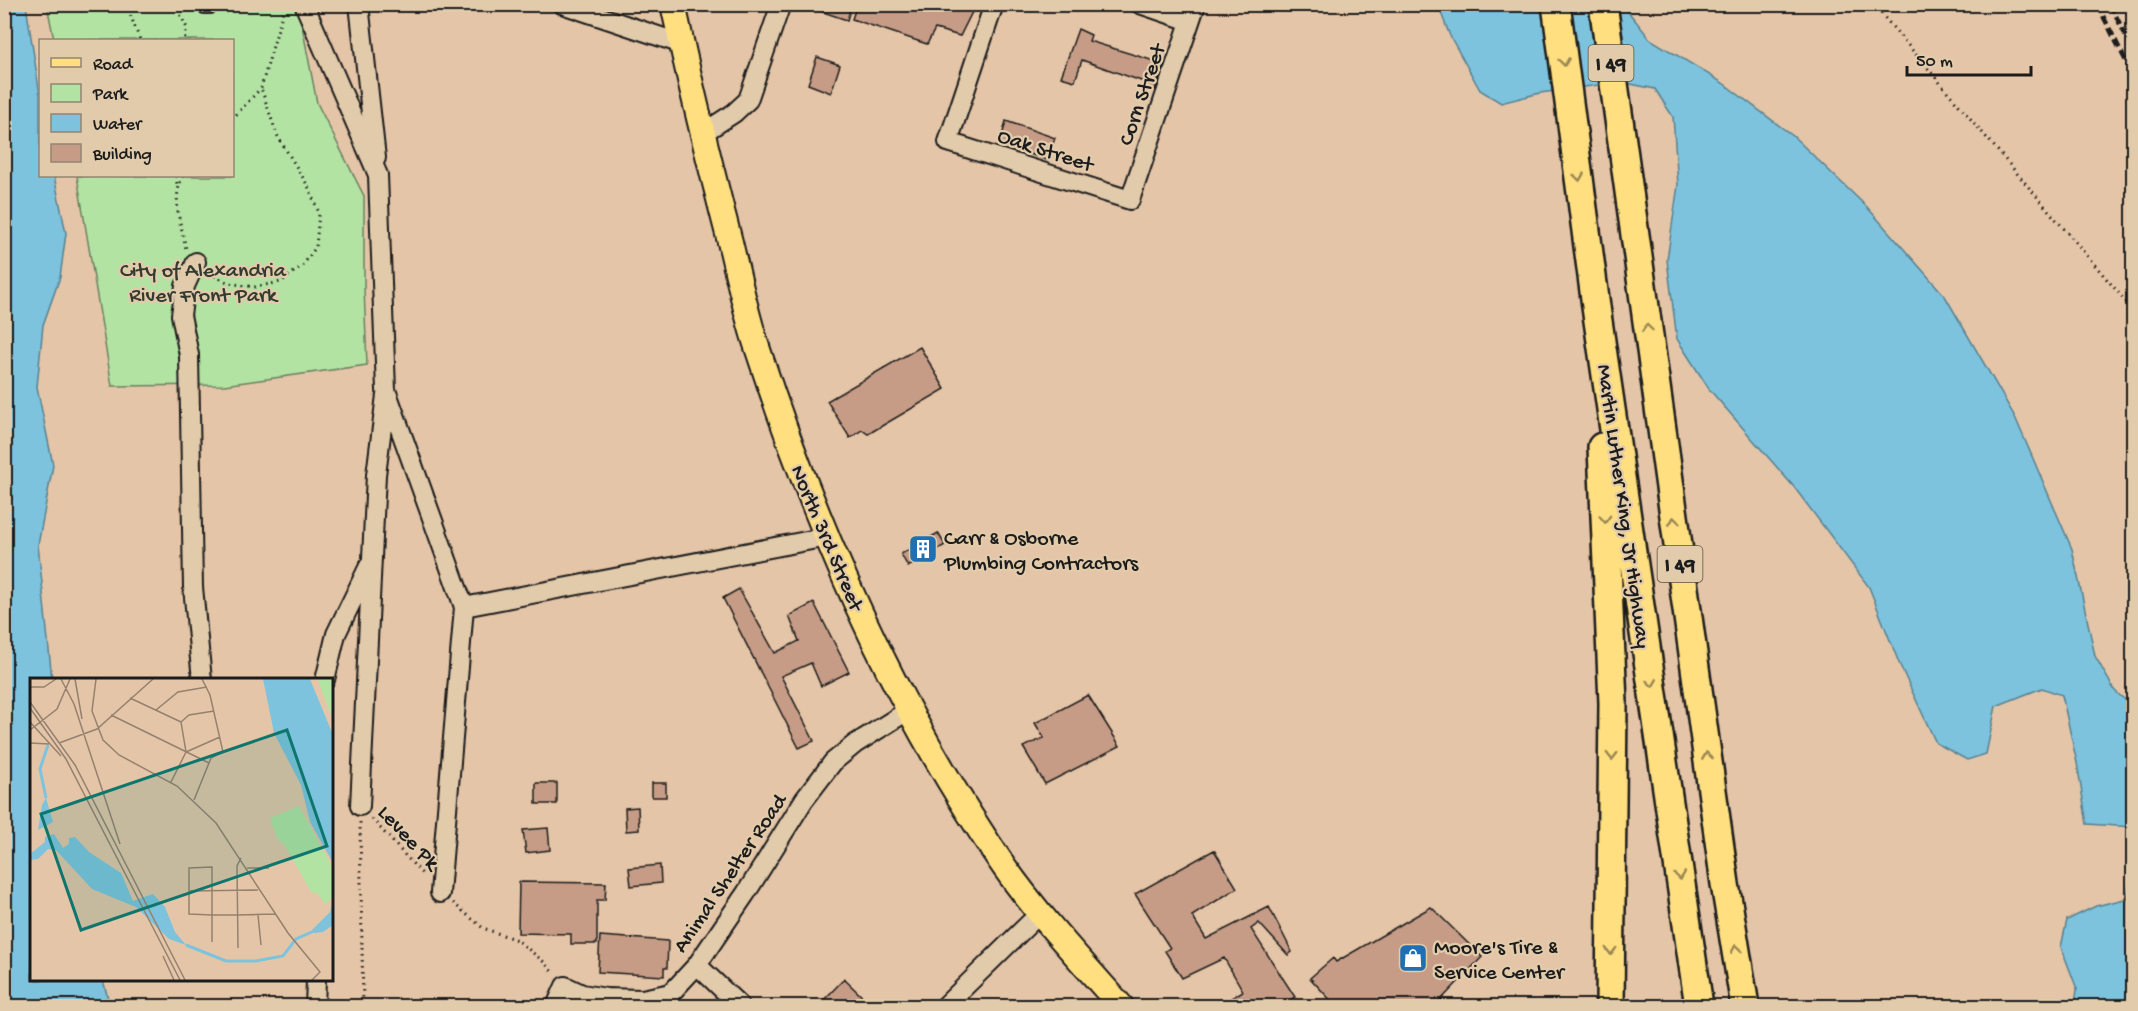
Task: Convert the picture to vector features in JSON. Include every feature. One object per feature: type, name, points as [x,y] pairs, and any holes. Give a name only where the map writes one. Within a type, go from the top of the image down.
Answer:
[{"type":"highway","name":"Martin Luther King, Jr Highway","points":[[1556,4],[1598,314],[1698,1006]]},
{"type":"highway","name":"Martin Luther King, Jr Highway","points":[[1602,4],[1725,884],[1745,1006]]},
{"type":"highway","points":[[1598,314],[1613,703],[1610,1006]]},
{"type":"main road","name":"North 3rd Street","points":[[673,4],[756,344],[800,474],[855,602],[909,710],[957,795],[1039,914],[1120,1006]]},
{"type":"street","points":[[205,4],[210,4]]},
{"type":"street","points":[[304,4],[378,175]]},
{"type":"street","points":[[359,4],[378,175],[386,390],[376,475],[360,806]]},
{"type":"street","points":[[562,4],[682,45]]},
{"type":"street","points":[[703,133],[734,113],[748,100],[782,4]]},
{"type":"street","name":"Oak Street","points":[[994,4],[948,142],[1130,200]]},
{"type":"street","points":[[1140,4],[1193,13]]},
{"type":"street","name":"Corn Street","points":[[1130,200],[1193,13]]},
{"type":"street","points":[[196,262],[185,286],[181,315],[189,355],[193,587],[202,678]]},
{"type":"street","points":[[386,390],[464,606],[440,893]]},
{"type":"street","points":[[464,606],[827,537]]},
{"type":"street","points":[[325,678],[336,634],[372,559]]},
{"type":"street","name":"Animal Shelter Road","points":[[565,986],[582,994],[606,998],[642,999],[671,993],[697,965],[747,893],[804,800],[833,762],[855,744],[909,710]]},
{"type":"street","points":[[945,1006],[1039,914]]},
{"type":"street","points":[[697,965],[740,1006]]},
{"type":"street","points":[[315,1006],[316,981]]},
{"type":"street","points":[[556,1006],[565,986]]},
{"type":"path","points":[[126,4],[140,39]]},
{"type":"path","points":[[175,4],[187,28],[184,39]]},
{"type":"path","points":[[234,117],[261,88],[285,4]]},
{"type":"path","points":[[1873,4],[2133,311]]},
{"type":"path","points":[[176,177],[178,210],[186,249],[203,270],[229,283],[254,287],[281,282],[303,265],[316,247],[320,213],[308,186],[277,135],[261,88]]},
{"type":"path","points":[[178,186],[182,177]]},
{"type":"path","name":"Levee Pk","points":[[360,806],[440,893],[483,928],[517,940],[544,962],[565,986]]},
{"type":"path","name":"Levee Pk","points":[[360,806],[363,1006]]},
{"type":"green space","name":"City of Alexandria River Front Park","points":[[47,5],[298,5],[317,103],[364,196],[367,365],[224,385],[112,386],[77,177],[234,177],[234,39],[54,39]]},
{"type":"water","points":[[4,5],[26,5],[39,89],[39,177],[54,177],[66,233],[60,277],[43,325],[37,387],[53,465],[38,545],[52,678],[30,678],[30,981],[103,981],[110,1006],[5,1006]]},
{"type":"water","points":[[1438,5],[1623,5],[1650,39],[1723,83],[1793,136],[1867,207],[1945,296],[2015,417],[2072,549],[2095,656],[2115,691],[2133,707],[2133,827],[2087,824],[2062,695],[2042,688],[1996,706],[1986,754],[1967,760],[1936,743],[1899,663],[1869,587],[1794,487],[1709,389],[1677,339],[1667,260],[1678,185],[1673,117],[1655,89],[1621,82],[1540,93],[1501,103],[1480,90],[1450,36]]},
{"type":"water","points":[[2133,897],[2133,1006],[2075,1006],[2077,989],[2061,947],[2067,920],[2096,906]]},
{"type":"building","points":[[808,4],[843,4],[851,7],[847,20],[808,7]]},
{"type":"building","points":[[857,4],[976,4],[960,36],[935,29],[927,44],[852,19]]},
{"type":"building","points":[[1078,29],[1091,35],[1089,41],[1164,64],[1155,90],[1143,86],[1144,82],[1082,60],[1075,81],[1061,77]]},
{"type":"building","points":[[817,57],[840,65],[831,93],[808,84]]},
{"type":"building","points":[[1006,121],[1055,138],[1047,160],[1000,144]]},
{"type":"building","points":[[920,347],[945,389],[868,434],[862,430],[850,438],[827,401]]},
{"type":"building","name":"Carr & Osborne Plumbing Contractors","points":[[938,533],[945,545],[908,567],[901,554]]},
{"type":"building","points":[[739,589],[775,653],[799,641],[789,616],[814,603],[849,672],[821,686],[811,663],[781,676],[814,741],[799,748],[723,598]]},
{"type":"building","points":[[1088,695],[1120,746],[1045,784],[1023,747],[1044,738],[1035,723]]},
{"type":"building","points":[[536,783],[557,783],[557,804],[536,804]]},
{"type":"building","points":[[652,783],[666,783],[666,797],[652,797]]},
{"type":"building","points":[[638,807],[639,830],[626,831],[625,808]]},
{"type":"building","points":[[548,828],[550,850],[526,853],[523,830]]},
{"type":"building","points":[[1214,850],[1237,888],[1192,916],[1206,939],[1269,907],[1292,952],[1288,955],[1259,923],[1251,929],[1295,997],[1280,1006],[1218,1006],[1243,991],[1224,958],[1182,978],[1165,951],[1170,948],[1135,894]]},
{"type":"building","points":[[660,865],[661,883],[631,886],[629,868]]},
{"type":"building","points":[[519,882],[606,883],[605,900],[597,900],[597,944],[571,944],[571,934],[518,933]]},
{"type":"building","name":"Moore's Tire & Service Center","points":[[1431,907],[1482,957],[1435,1006],[1336,1006],[1310,978],[1333,958],[1336,962]]},
{"type":"building","points":[[600,936],[668,941],[667,968],[664,968],[664,976],[598,972]]},
{"type":"building","points":[[844,979],[872,1006],[818,1006]]},
{"type":"waterway","points":[[2129,898],[2134,867]]},
{"type":"railway","points":[[2097,4],[2134,77]]},
{"type":"railway","points":[[2110,4],[2134,52]]},
{"type":"place","name":"Carr & Osborne Plumbing Contractors","points":[[923,549]]},
{"type":"place","name":"Moore's Tire & Service Center","points":[[1413,958]]}]
